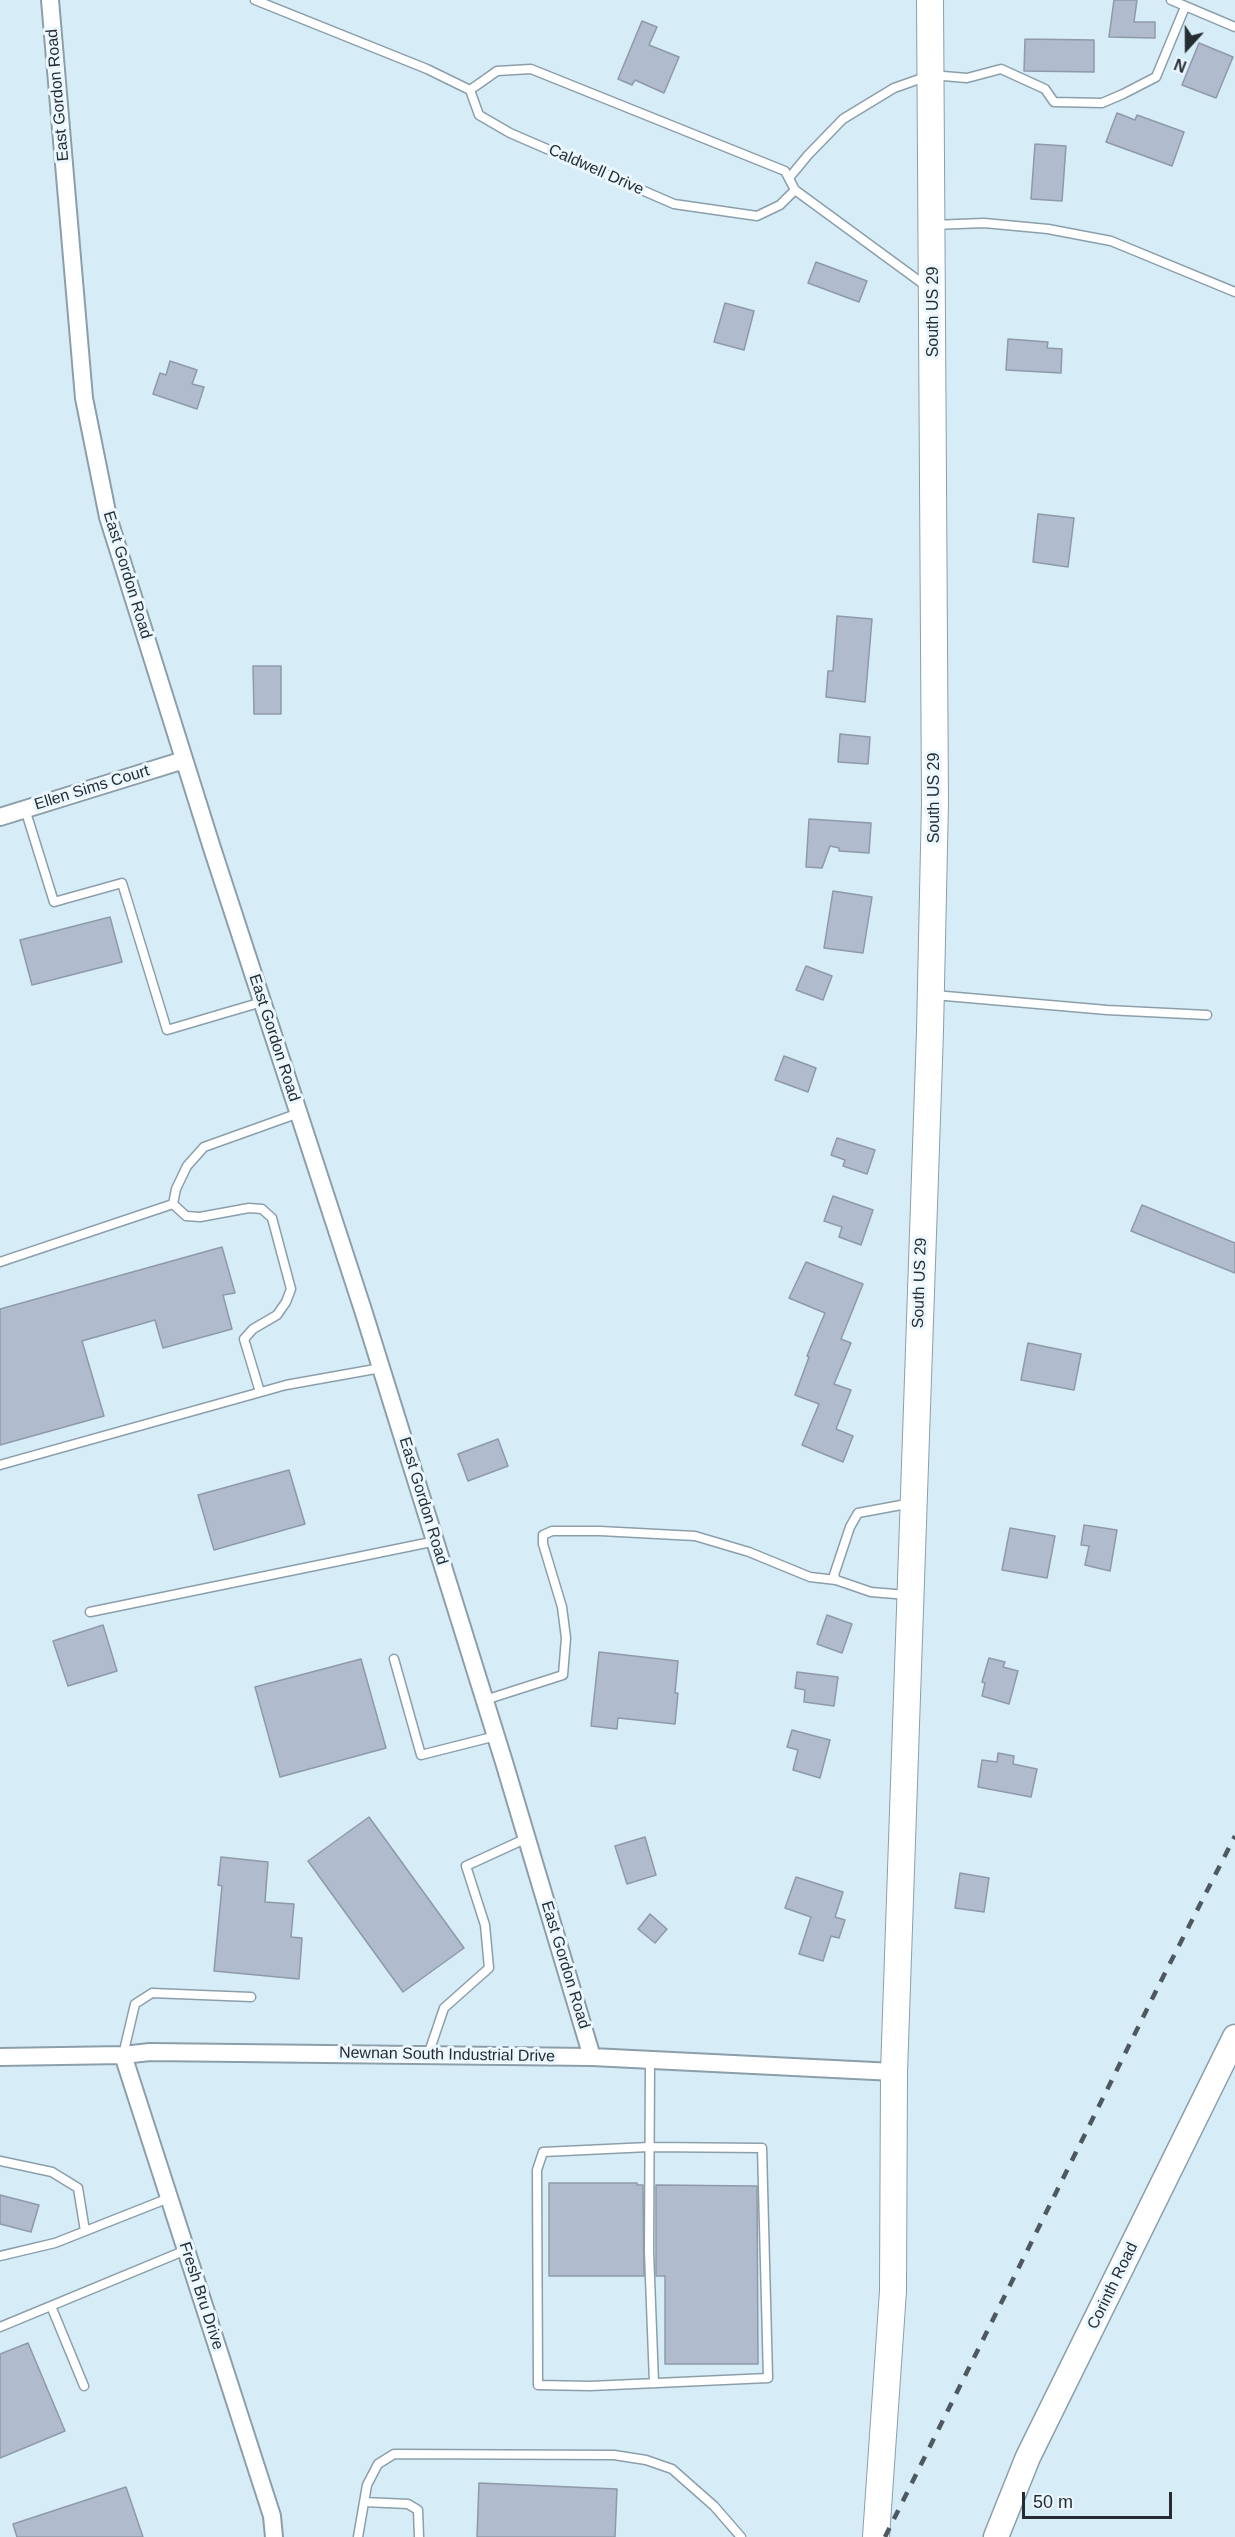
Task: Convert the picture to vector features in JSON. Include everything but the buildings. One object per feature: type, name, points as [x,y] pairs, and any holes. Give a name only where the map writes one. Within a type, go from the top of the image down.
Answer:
[{"type":"main road","name":"South US 29","points":[[876,2537],[893,2291],[894,2072],[931,995],[935,802],[934,292],[930,0]]},
{"type":"street","name":"East Gordon Road","points":[[50,0],[84,398],[108,517],[436,1541],[592,2057]]},
{"type":"street","name":"Ellen Sims Court","points":[[0,817],[184,760]]},
{"type":"street","name":"Corinth Road","points":[[996,2537],[1028,2457],[1235,2037]]},
{"type":"street","name":"Newnan South Industrial Drive","points":[[0,2057],[123,2055],[150,2052],[592,2057],[894,2072]]},
{"type":"street","name":"Fresh Bru Drive","points":[[123,2055],[272,2516],[274,2537]]},
{"type":"lane","points":[[255,0],[427,69],[470,90],[497,71],[531,69],[572,83],[785,171],[795,190],[934,292]]},
{"type":"lane","points":[[1171,0],[1235,27]]},
{"type":"lane","points":[[789,178],[843,119],[894,88],[931,75],[967,78],[1001,69],[1045,89],[1054,102],[1102,103],[1156,77],[1185,7]]},
{"type":"lane","name":"Caldwell Drive","points":[[470,90],[479,115],[510,133],[674,204],[758,216],[780,205],[795,190]]},
{"type":"lane","points":[[933,225],[984,223],[1048,229],[1111,241],[1235,292]]},
{"type":"lane","points":[[26,809],[54,902],[122,883],[167,1030],[262,1002]]},
{"type":"lane","points":[[931,995],[1107,1010],[1207,1015]]},
{"type":"lane","points":[[172,1204],[187,1166],[204,1146],[299,1113]]},
{"type":"lane","points":[[0,1262],[172,1204]]},
{"type":"lane","points":[[172,1204],[186,1216],[200,1218],[249,1208],[262,1209],[272,1218],[291,1289],[277,1315],[254,1329],[244,1339],[260,1392]]},
{"type":"lane","points":[[0,1465],[286,1385],[381,1368]]},
{"type":"lane","points":[[836,1580],[834,1575],[850,1527],[858,1513],[913,1503]]},
{"type":"lane","points":[[485,1700],[562,1675],[566,1638],[562,1607],[543,1544],[543,1534],[600,1531],[695,1536],[749,1552],[810,1577],[836,1580],[872,1592],[910,1595]]},
{"type":"lane","points":[[90,1612],[436,1541]]},
{"type":"lane","points":[[393,1659],[421,1755],[496,1736]]},
{"type":"lane","points":[[428,2055],[444,2008],[489,1968],[485,1925],[466,1866],[527,1838]]},
{"type":"lane","points":[[123,2055],[135,2004],[152,1993],[251,1997]]},
{"type":"lane","points":[[650,2060],[649,2252],[654,2383]]},
{"type":"lane","points":[[649,2147],[762,2148],[768,2378],[538,2385],[537,2170],[543,2152],[649,2147]]},
{"type":"lane","points":[[0,2161],[51,2172],[78,2188],[85,2231]]},
{"type":"lane","points":[[0,2256],[55,2243],[169,2198]]},
{"type":"lane","points":[[0,2327],[186,2250]]},
{"type":"lane","points":[[51,2306],[84,2386]]},
{"type":"lane","points":[[358,2537],[367,2485],[378,2464],[394,2454],[614,2455],[646,2460],[672,2469],[714,2506],[741,2537]]},
{"type":"lane","points":[[364,2502],[408,2504],[418,2510],[419,2537]]},
{"type":"railway","points":[[885,2537],[1235,1836]]}]
